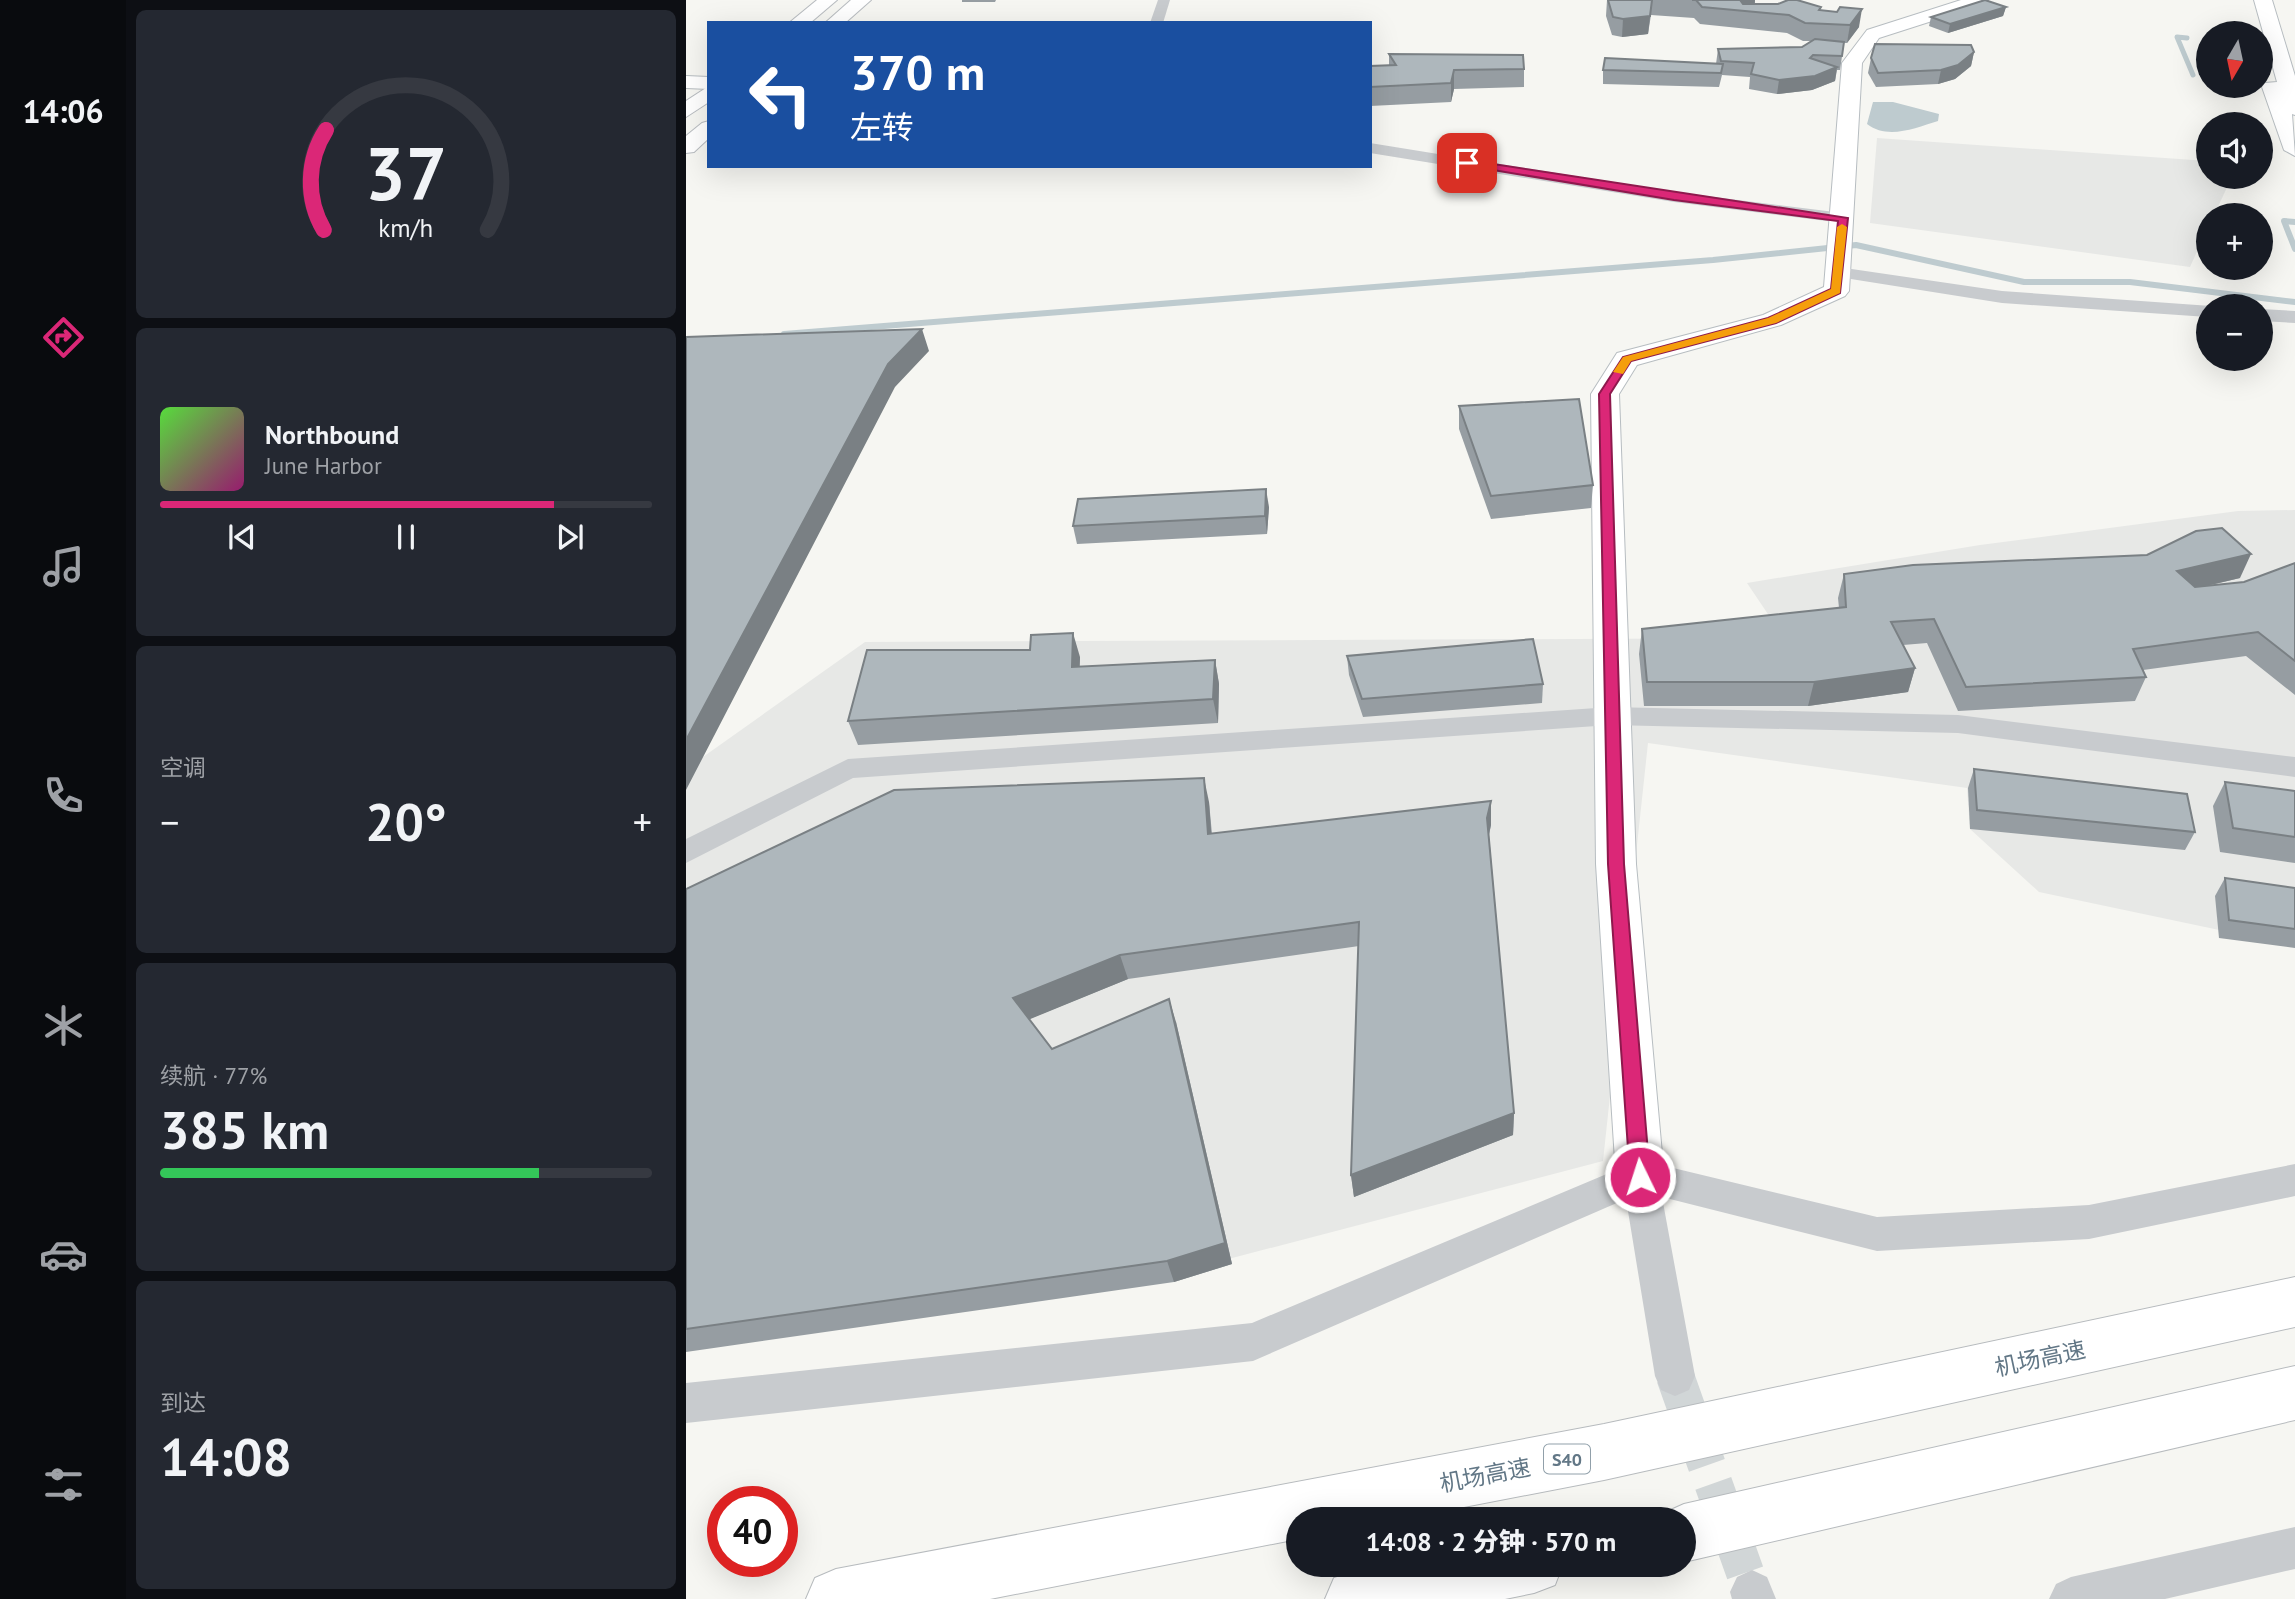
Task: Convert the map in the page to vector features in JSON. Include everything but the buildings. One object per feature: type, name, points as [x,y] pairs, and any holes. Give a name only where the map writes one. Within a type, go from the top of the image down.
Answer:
[{"type":"main road","points":[[801,21],[828,0]]},
{"type":"main road","points":[[836,21],[862,0]]},
{"type":"main road","points":[[1640,1177],[1616,864],[1605,394],[1627,359],[1772,320],[1836,291],[1852,63],[1873,34],[1979,0]]},
{"type":"main road","points":[[2250,0],[2254,21]]},
{"type":"main road","points":[[2263,0],[2295,109]]},
{"type":"main road","points":[[686,82],[707,83]]},
{"type":"main road","points":[[2273,84],[2295,150]]},
{"type":"main road","points":[[686,87],[707,90]]},
{"type":"main road","points":[[686,111],[707,92]]},
{"type":"main road","points":[[686,147],[707,129]]},
{"type":"main road","name":"机场高速","points":[[836,1599],[1604,1452],[2295,1302]]},
{"type":"main road","points":[[1696,1530],[2295,1393]]},
{"type":"main road","points":[[1355,1599],[1468,1577]]},
{"type":"street","points":[[1157,21],[1164,0]]},
{"type":"street","points":[[1372,148],[1674,197],[2002,297],[2196,310]]},
{"type":"street","points":[[2273,316],[2295,317]]},
{"type":"street","points":[[686,852],[848,769],[1611,716],[1958,724],[2295,767]]},
{"type":"street","points":[[1640,1177],[1675,1376]]},
{"type":"street","points":[[686,1403],[1253,1342],[1640,1177],[1877,1234],[2089,1222],[2295,1180]]},
{"type":"street","points":[[2071,1599],[2295,1548]]},
{"type":"shaded area","points":[[1873,102],[1893,102],[1939,114],[1938,121],[1902,131],[1875,129],[1867,124]]},
{"type":"shaded area","points":[[1877,138],[2196,160],[2196,189],[2226,189],[2220,203],[2196,203],[2196,254],[2190,267],[1870,223]]},
{"type":"shaded area","points":[[2295,510],[2295,946],[2039,892],[1970,829],[1967,788],[1648,743],[1603,1161],[1217,1262],[686,1315],[686,769],[865,642],[1784,638],[1747,583],[1980,545],[2238,511]]},
{"type":"waterway","points":[[2187,38],[2177,37],[2193,75]]},
{"type":"waterway","points":[[2295,222],[2284,221],[2295,249]]},
{"type":"waterway","points":[[784,334],[1713,260],[1856,245],[2024,282],[2130,282],[2295,302]]},
{"type":"tunnel","points":[[1675,1376],[1752,1592]]},
{"type":"slow traffic","points":[[1619,372],[1627,359],[1772,320],[1836,291],[1842,227]]},
{"type":"route","points":[[1467,163],[1674,197],[1843,218],[1836,291],[1772,320],[1627,359],[1605,394],[1616,864],[1640,1177]]}]
